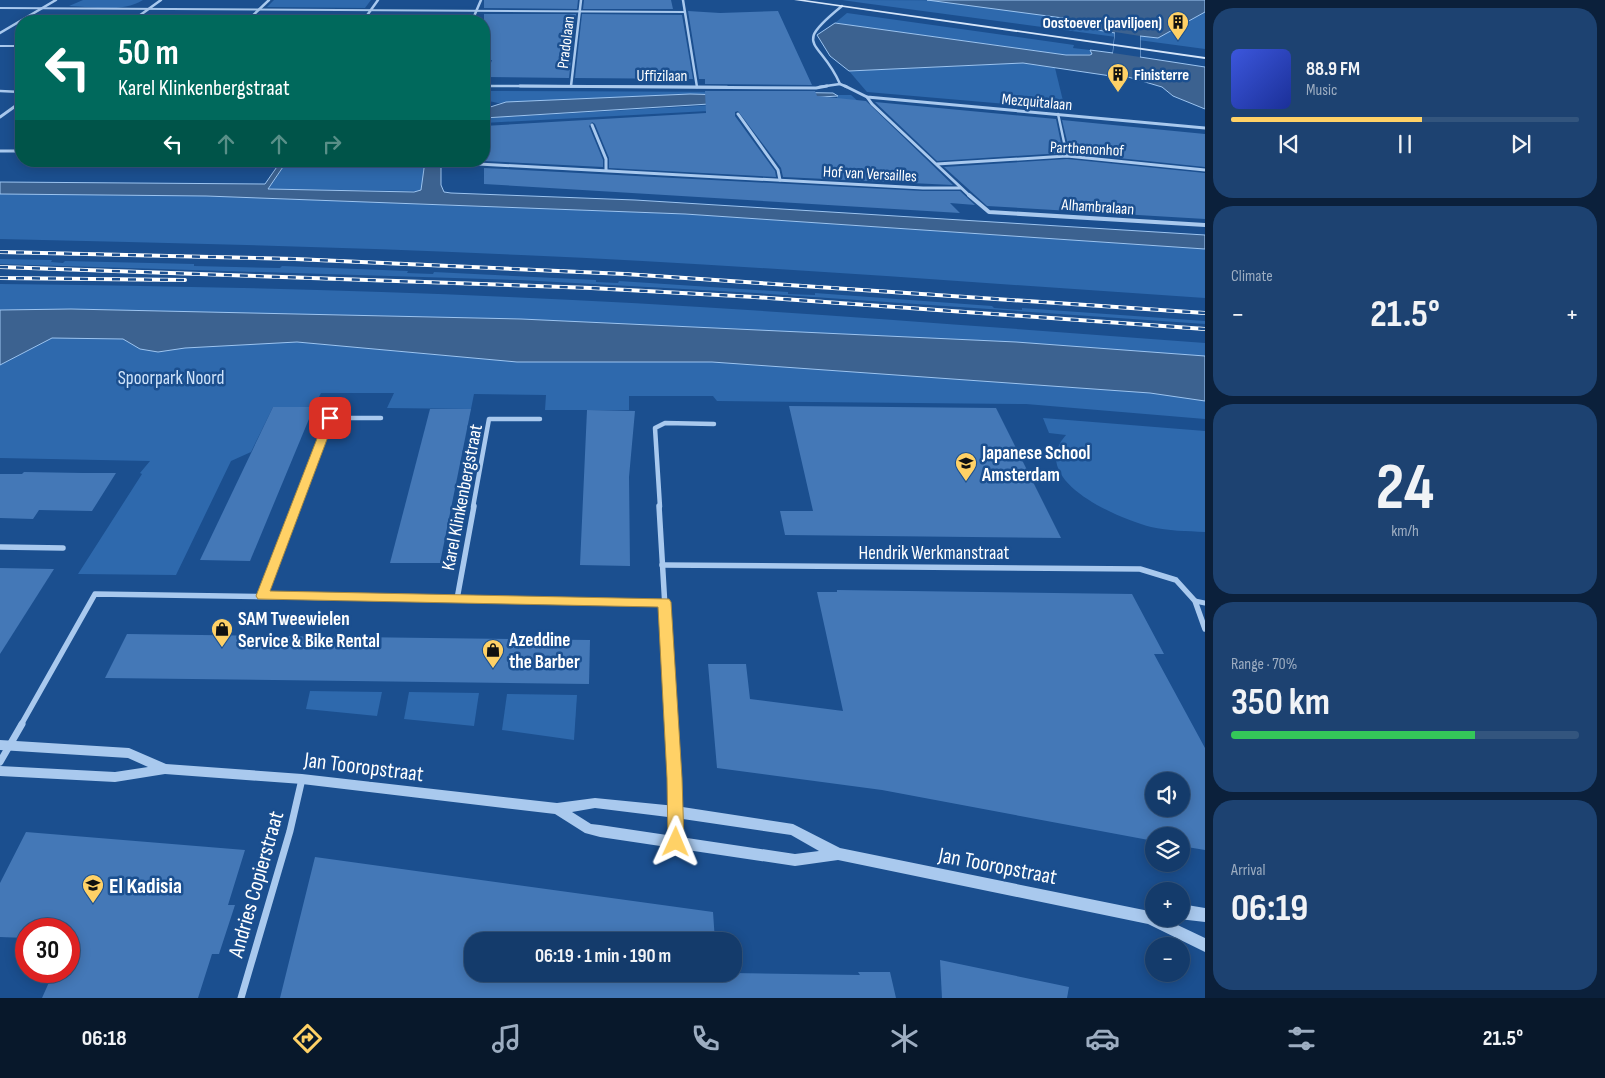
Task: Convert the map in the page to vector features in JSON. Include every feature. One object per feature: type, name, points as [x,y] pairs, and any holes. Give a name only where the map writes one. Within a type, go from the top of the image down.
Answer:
[{"type":"main road","points":[[796,0],[1205,57]]},
{"type":"street","points":[[30,15],[56,0]]},
{"type":"street","points":[[140,15],[161,0]]},
{"type":"street","points":[[254,15],[270,0]]},
{"type":"street","points":[[367,15],[378,0]]},
{"type":"street","points":[[475,15],[481,0]]},
{"type":"street","name":"Pradolaan","points":[[571,86],[581,0]]},
{"type":"street","points":[[683,0],[697,86]]},
{"type":"street","points":[[842,6],[815,28],[811,36],[812,45],[837,73],[840,84],[867,97],[872,104],[960,188]]},
{"type":"street","points":[[0,8],[684,12]]},
{"type":"street","points":[[0,33],[15,24]]},
{"type":"street","points":[[0,46],[15,46]]},
{"type":"street","name":"Uffizilaan","points":[[490,86],[816,88],[840,84]]},
{"type":"street","points":[[0,91],[15,92]]},
{"type":"street","name":"Mezquitalaan","points":[[867,97],[1205,128]]},
{"type":"street","points":[[0,117],[15,106]]},
{"type":"street","points":[[738,114],[778,170],[780,180]]},
{"type":"street","points":[[1058,114],[1067,156]]},
{"type":"street","points":[[592,125],[606,159],[606,170]]},
{"type":"street","points":[[0,151],[15,151]]},
{"type":"street","name":"Parthenonhof","points":[[937,164],[1067,156],[1205,170]]},
{"type":"street","name":"Hof van Versailles","points":[[490,164],[924,188],[960,188]]},
{"type":"street","name":"Alhambralaan","points":[[960,188],[988,212],[1205,225]]},
{"type":"street","points":[[262,596],[330,418],[381,418]]},
{"type":"street","name":"Karel Klinkenbergstraat","points":[[457,599],[489,418],[540,419]]},
{"type":"street","points":[[676,842],[656,428],[665,423],[714,424]]},
{"type":"street","points":[[0,547],[63,548]]},
{"type":"street","name":"Hendrik Werkmanstraat","points":[[662,565],[1140,569],[1176,580],[1194,601],[1205,629]]},
{"type":"street","name":"Karel Klinkenbergstraat","points":[[0,762],[5,745],[95,594],[664,602]]},
{"type":"street","points":[[1194,601],[1205,603]]},
{"type":"street","name":"Jan Tooropstraat","points":[[5,745],[130,753],[165,769]]},
{"type":"street","name":"Jan Tooropstraat","points":[[0,771],[115,777],[165,769],[302,779],[557,809],[595,803],[676,812],[793,830],[838,854],[1145,917]]},
{"type":"street","name":"Andries Copierstraat","points":[[241,998],[290,831],[302,779]]},
{"type":"street","name":"Jan Tooropstraat","points":[[557,809],[589,829],[795,860],[838,854]]},
{"type":"street","points":[[1190,912],[1205,915]]},
{"type":"street","name":"Jan Tooropstraat","points":[[1169,927],[1205,945]]},
{"type":"green space","points":[[83,0],[143,0],[126,7],[117,8],[69,6]]},
{"type":"green space","points":[[274,0],[371,0],[365,8],[267,7]]},
{"type":"green space","points":[[842,0],[1205,1],[1205,49],[863,3]]},
{"type":"green space","points":[[847,13],[1074,45],[1073,48],[1090,50],[1093,54],[1066,55],[835,23]]},
{"type":"green space","points":[[1023,63],[1055,68],[1065,109],[867,92],[849,71]]},
{"type":"green space","points":[[490,91],[774,92],[764,96],[690,94],[498,103],[490,101]]},
{"type":"green space","points":[[838,95],[851,95],[860,103],[490,123],[490,118],[837,98]]},
{"type":"green space","points":[[283,167],[424,167],[421,190],[419,191],[268,189]]},
{"type":"green space","points":[[0,194],[206,196],[685,214],[1205,249],[1205,298],[606,259],[326,247],[0,239]]},
{"type":"green space","points":[[0,259],[52,260],[51,262],[63,263],[65,261],[280,268],[282,266],[596,280],[596,282],[618,283],[619,281],[1205,321],[1205,324],[756,293],[520,280],[0,264]]},
{"type":"green space","name":"Spoorpark Noord","points":[[0,284],[319,290],[596,301],[857,317],[1205,343],[1205,419],[1026,404],[717,401],[713,396],[629,396],[629,410],[545,410],[546,395],[474,394],[471,409],[387,408],[394,393],[321,393],[314,407],[273,407],[251,452],[231,461],[176,575],[78,574],[142,474],[140,473],[150,461],[0,458]]},
{"type":"green space","points":[[1043,418],[1205,431],[1205,532],[1151,527],[1118,515],[1099,506],[1081,494],[1066,482],[1058,467],[1057,452],[1066,435],[1049,433]]},
{"type":"green space","points":[[310,691],[382,692],[377,716],[306,709]]},
{"type":"green space","points":[[409,692],[479,693],[474,726],[404,719]]},
{"type":"green space","points":[[507,694],[577,695],[574,740],[502,730]]},
{"type":"shaded area","points":[[927,0],[1205,0],[1205,12],[1158,38],[1140,36],[1140,57],[1205,67],[1205,109],[1173,96],[1162,87],[1118,74],[1111,76],[1023,63],[849,71],[830,56],[817,35],[835,23],[1066,55],[1090,55],[1092,54],[1090,50],[1113,53],[1115,33],[1098,30],[1093,22]]},
{"type":"shaded area","points":[[774,92],[833,93],[838,96],[490,118],[490,107],[506,102],[690,94],[764,96]]},
{"type":"shaded area","points":[[277,167],[283,167],[268,189],[414,192],[421,190],[424,167],[441,167],[441,185],[444,192],[451,193],[635,200],[1205,235],[1205,249],[685,214],[206,196],[0,194],[0,182],[265,184]]},
{"type":"shaded area","points":[[71,309],[521,319],[1016,342],[1205,356],[1205,401],[1150,393],[712,362],[517,362],[297,342],[185,348],[158,352],[140,349],[123,339],[52,338],[0,365],[0,310]]},
{"type":"pier","points":[[1115,32],[1140,36],[1140,57],[1113,53]]},
{"type":"building","points":[[484,0],[578,0],[577,9],[484,8]]},
{"type":"building","points":[[584,0],[671,0],[673,9],[583,9]]},
{"type":"building","points":[[688,11],[720,13],[778,11],[812,85],[705,84],[705,79],[699,79]]},
{"type":"building","points":[[576,14],[569,78],[490,77],[492,60],[490,60],[490,15],[484,15]]},
{"type":"building","points":[[582,14],[682,15],[693,79],[575,78]]},
{"type":"building","points":[[705,91],[815,91],[817,96],[866,101],[953,185],[783,177],[781,168],[738,111],[735,112],[735,116],[775,171],[776,177],[609,168],[609,158],[595,124],[592,122],[589,126],[603,160],[603,167],[490,161],[490,126],[706,113]]},
{"type":"building","points":[[875,102],[1056,119],[1063,153],[937,161]]},
{"type":"building","points":[[1062,120],[1205,134],[1205,167],[1070,153]]},
{"type":"building","points":[[1067,159],[1205,173],[1205,219],[987,206],[944,167]]},
{"type":"building","points":[[484,168],[923,191],[960,191],[975,205],[950,203],[960,213],[484,184]]},
{"type":"building","points":[[789,406],[996,408],[1061,538],[785,535],[780,511],[813,511]]},
{"type":"building","points":[[273,407],[314,407],[250,561],[200,560]]},
{"type":"building","points":[[430,409],[471,409],[440,563],[390,563]]},
{"type":"building","points":[[587,410],[635,411],[629,477],[630,566],[580,565]]},
{"type":"building","points":[[24,472],[116,473],[92,511],[39,510],[33,519],[0,518],[0,474],[22,474]]},
{"type":"building","points":[[0,568],[54,569],[0,654]]},
{"type":"building","points":[[837,590],[1132,594],[1164,654],[1154,654],[1205,748],[1205,850],[1190,848],[1190,827],[1145,827],[1145,839],[882,790],[717,768],[708,664],[746,664],[750,699],[843,711],[817,592],[837,592]]},
{"type":"building","points":[[127,634],[590,640],[589,684],[105,678]]},
{"type":"building","name":"El Kadisia","points":[[26,832],[245,850],[228,905],[235,905],[219,954],[212,954],[198,998],[42,998],[49,983],[80,983],[80,918],[15,918],[15,938],[0,937],[0,883]]},
{"type":"building","points":[[315,857],[713,912],[714,932],[464,932],[464,982],[742,982],[742,973],[860,975],[858,972],[890,972],[896,998],[280,998]]},
{"type":"building","points":[[940,960],[1069,987],[1067,998],[942,998]]},
{"type":"railway","points":[[0,252],[295,259],[625,274],[1205,313]]},
{"type":"railway","points":[[0,267],[591,288],[755,297],[1205,329]]},
{"type":"railway","points":[[0,278],[185,280]]},
{"type":"place","name":"Oostoever (paviljoen)","points":[[1178,41]]},
{"type":"place","name":"Finisterre","points":[[1118,93]]},
{"type":"place","name":"Japanese School Amsterdam","points":[[966,482]]},
{"type":"place","name":"SAM Tweewielen Service & Bike Rental","points":[[222,648]]},
{"type":"place","name":"Azeddine the Barber","points":[[493,669]]},
{"type":"place","name":"El Kadisia","points":[[93,904]]},
{"type":"route","points":[[330,418],[262,596],[664,602],[675,778],[676,842]]}]
